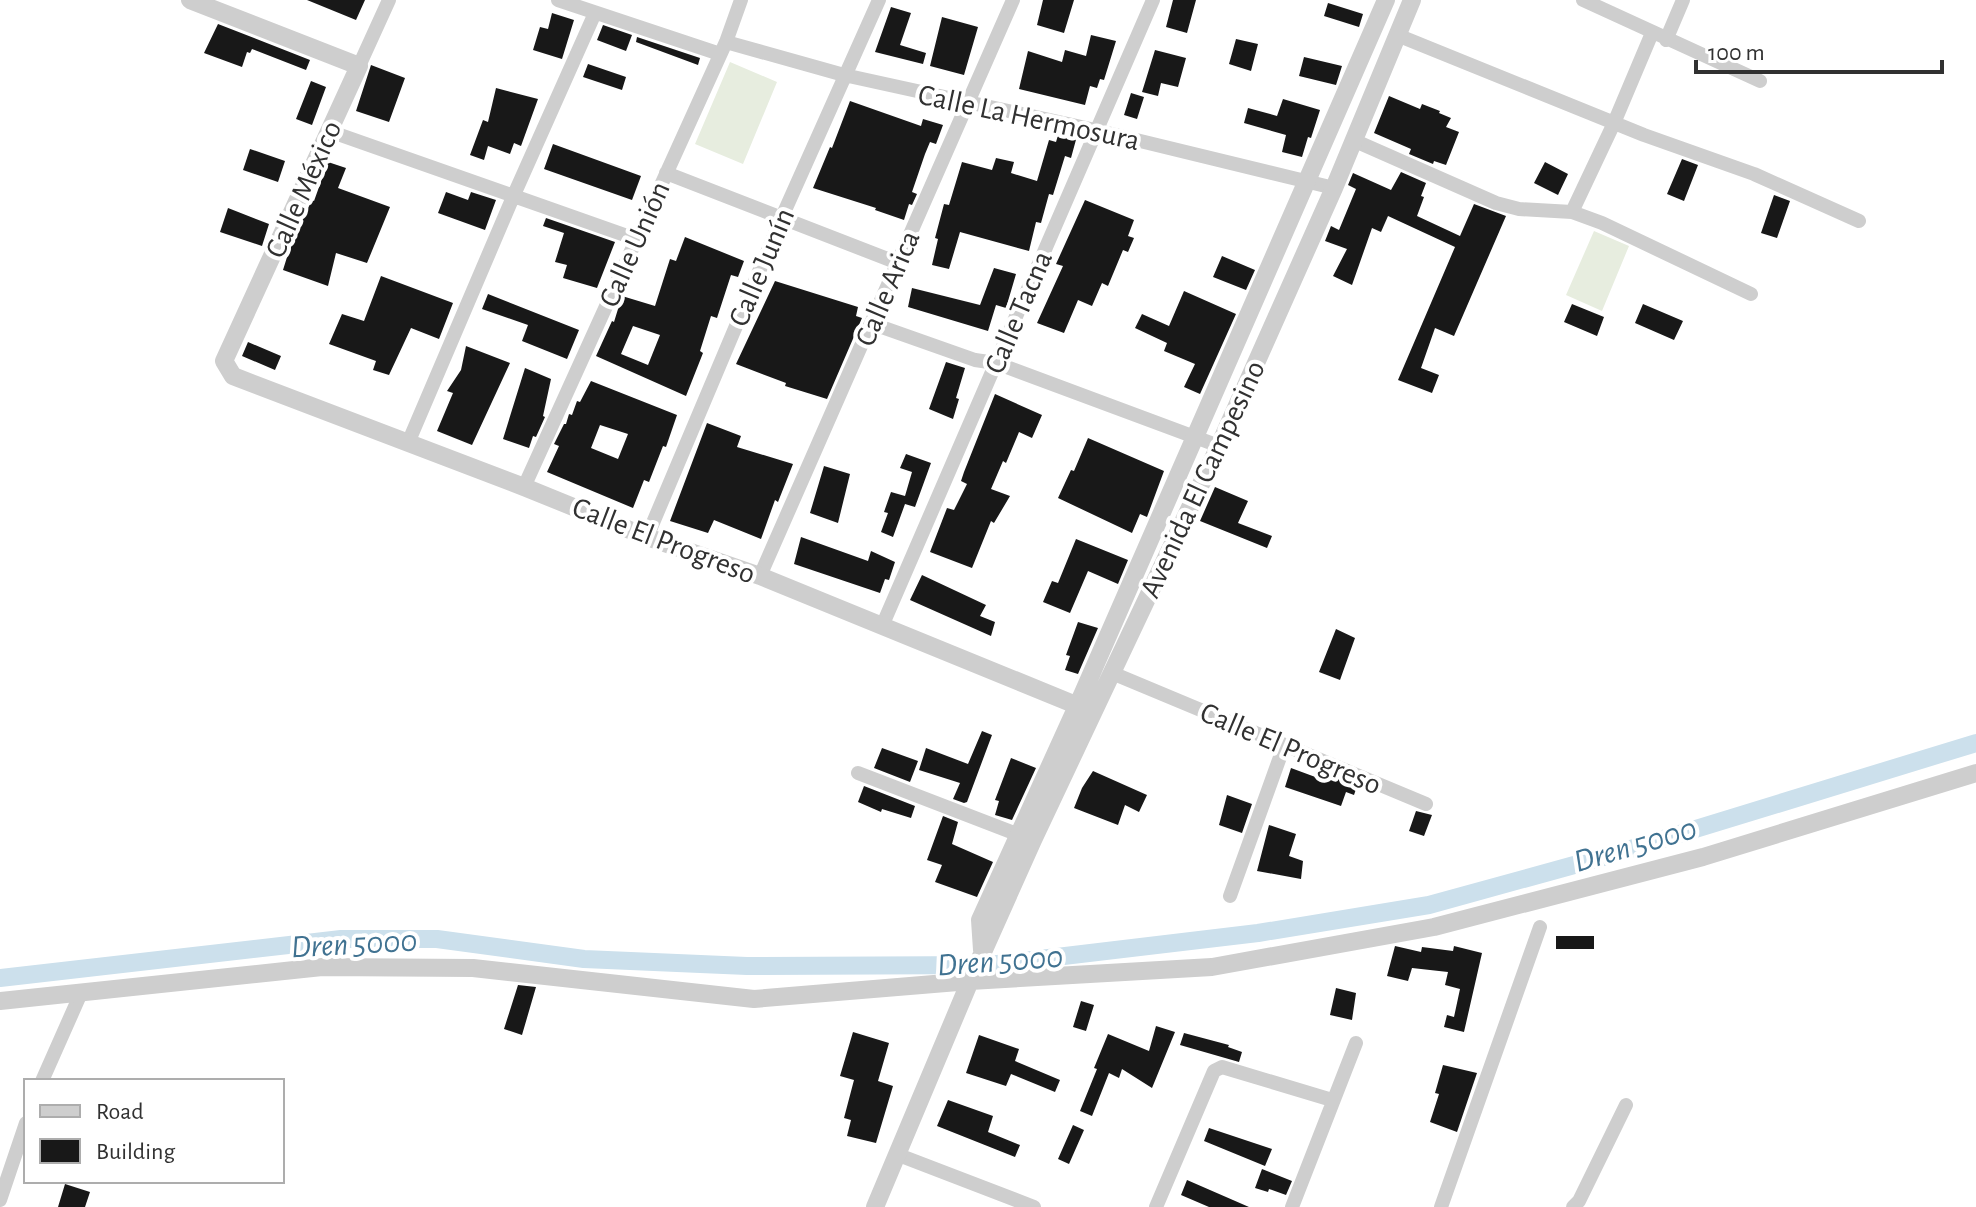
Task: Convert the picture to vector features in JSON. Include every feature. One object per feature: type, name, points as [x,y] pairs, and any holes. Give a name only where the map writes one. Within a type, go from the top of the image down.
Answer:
[{"type":"street","points":[[190,0],[359,66]]},
{"type":"street","name":"Calle México","points":[[233,376],[224,361],[389,0]]},
{"type":"street","name":"Calle La Hermosura","points":[[558,0],[723,48],[1095,130],[1334,188]]},
{"type":"street","name":"Calle Unión","points":[[524,487],[723,48],[741,0]]},
{"type":"street","name":"Calle Junín","points":[[647,537],[782,217],[879,0]]},
{"type":"street","name":"Calle Arica","points":[[760,576],[1013,0]]},
{"type":"street","name":"Calle Tacna","points":[[883,624],[1153,0]]},
{"type":"street","name":"Avenida El Campesino","points":[[875,1207],[1085,709],[1195,437],[1386,0]]},
{"type":"street","name":"Avenida El Campesino","points":[[983,953],[980,920],[1019,835],[1085,709],[1112,673],[1219,446],[1334,188],[1412,0]]},
{"type":"street","points":[[1583,0],[1760,81]]},
{"type":"street","points":[[1666,40],[1683,0]]},
{"type":"street","points":[[408,443],[595,13]]},
{"type":"street","points":[[1572,212],[1652,33]]},
{"type":"street","points":[[1397,35],[1614,123],[1754,174],[1859,221]]},
{"type":"street","points":[[329,131],[636,239]]},
{"type":"street","points":[[1353,140],[1496,203],[1519,209],[1572,212],[1602,223],[1751,294]]},
{"type":"street","points":[[666,173],[898,263]]},
{"type":"street","points":[[873,324],[975,360],[996,363],[1219,446]]},
{"type":"street","name":"Calle El Progreso","points":[[233,376],[647,537],[760,576],[883,624],[1085,709]]},
{"type":"street","name":"Calle El Progreso","points":[[1112,673],[1426,804]]},
{"type":"street","points":[[1230,896],[1284,746]]},
{"type":"street","points":[[858,773],[1019,835]]},
{"type":"street","points":[[0,1001],[322,967],[473,968],[754,999],[971,979],[1212,967],[1434,927],[1703,857],[1976,773]]},
{"type":"street","points":[[1445,1206],[1540,927]]},
{"type":"street","points":[[43,1079],[81,993]]},
{"type":"street","points":[[1292,1207],[1356,1043]]},
{"type":"street","points":[[1156,1207],[1214,1071],[1222,1067],[1332,1100]]},
{"type":"street","points":[[1573,1207],[1579,1201],[1626,1105]]},
{"type":"street","points":[[0,1200],[24,1129]]},
{"type":"street","points":[[896,1154],[1034,1207]]},
{"type":"shaded area","points":[[730,62],[777,82],[743,164],[695,144]]},
{"type":"shaded area","points":[[1594,231],[1629,246],[1602,311],[1566,295]]},
{"type":"building","points":[[307,0],[365,0],[356,20]]},
{"type":"building","points":[[1043,0],[1074,0],[1064,33],[1037,25]]},
{"type":"building","points":[[1173,0],[1196,0],[1187,33],[1166,27]]},
{"type":"building","points":[[1328,3],[1363,14],[1359,27],[1324,16]]},
{"type":"building","points":[[891,7],[911,13],[900,45],[926,53],[923,64],[875,52]]},
{"type":"building","points":[[552,13],[574,20],[562,59],[533,50],[540,27],[548,29]]},
{"type":"building","points":[[942,17],[978,27],[964,75],[930,66]]},
{"type":"building","points":[[218,24],[310,60],[306,70],[252,49],[250,53],[247,52],[242,67],[204,53]]},
{"type":"building","points":[[603,25],[632,35],[626,51],[597,40]]},
{"type":"building","points":[[1091,35],[1116,41],[1104,80],[1100,79],[1097,88],[1090,86],[1085,105],[1019,89],[1028,51],[1062,62],[1065,50],[1086,56]]},
{"type":"building","points":[[637,37],[700,58],[698,65],[636,42]]},
{"type":"building","points":[[1236,39],[1258,44],[1251,71],[1229,64]]},
{"type":"building","points":[[1155,50],[1186,58],[1178,87],[1161,83],[1158,96],[1142,92]]},
{"type":"building","points":[[1304,57],[1342,66],[1336,85],[1299,76]]},
{"type":"building","points":[[588,64],[626,77],[622,90],[583,77]]},
{"type":"building","points":[[371,65],[405,78],[389,122],[356,111]]},
{"type":"building","points":[[311,81],[326,87],[312,125],[296,119]]},
{"type":"building","points":[[496,88],[538,99],[521,146],[514,143],[510,154],[488,146],[484,160],[470,155],[483,120],[488,122]]},
{"type":"building","points":[[1131,93],[1144,97],[1137,119],[1124,115]]},
{"type":"building","points":[[1389,96],[1420,109],[1422,104],[1451,118],[1446,127],[1459,132],[1446,165],[1434,161],[1433,164],[1409,154],[1411,149],[1374,133]]},
{"type":"building","points":[[1283,99],[1320,110],[1302,157],[1282,152],[1286,135],[1244,123],[1248,108],[1277,116]]},
{"type":"building","points":[[850,101],[921,126],[923,119],[943,125],[936,144],[930,142],[925,154],[912,192],[917,194],[912,205],[909,204],[904,220],[813,188]]},
{"type":"building","points":[[1059,132],[1077,136],[1071,158],[1065,156],[1053,195],[1049,194],[1041,223],[1036,222],[1029,251],[960,232],[949,269],[932,265],[944,204],[949,205],[962,162],[992,170],[996,158],[1014,162],[1011,173],[1037,181],[1049,140],[1056,142]]},
{"type":"building","points":[[553,144],[641,176],[632,200],[544,169]]},
{"type":"building","points":[[250,149],[285,161],[278,182],[243,170]]},
{"type":"building","points":[[1682,159],[1698,165],[1684,201],[1667,194]]},
{"type":"building","points":[[328,162],[346,168],[338,188],[390,207],[367,263],[336,253],[328,286],[283,270],[292,241],[314,201]]},
{"type":"building","points":[[1545,162],[1568,174],[1558,195],[1534,183]]},
{"type":"building","points":[[1401,172],[1426,183],[1417,216],[1460,236],[1474,204],[1506,216],[1454,336],[1435,328],[1421,368],[1439,375],[1432,393],[1398,380],[1455,247],[1388,216],[1381,232],[1372,228],[1352,285],[1333,276],[1347,249],[1325,241],[1331,226],[1339,230],[1356,189],[1348,185],[1353,173],[1391,190]]},
{"type":"building","points":[[446,192],[468,200],[471,192],[496,200],[485,230],[438,213]]},
{"type":"building","points":[[1774,195],[1790,201],[1777,238],[1761,233]]},
{"type":"building","points":[[1085,200],[1134,220],[1128,236],[1134,238],[1128,252],[1123,250],[1108,286],[1102,283],[1092,306],[1078,300],[1064,333],[1037,323],[1063,266],[1056,264]]},
{"type":"building","points":[[228,208],[269,224],[262,246],[220,232]]},
{"type":"building","points":[[546,218],[615,242],[597,288],[563,278],[567,265],[555,262],[564,233],[543,226]]},
{"type":"building","points":[[685,237],[744,261],[738,277],[731,275],[717,318],[711,316],[700,351],[703,353],[686,396],[596,356],[614,322],[622,296],[655,306],[670,259],[676,261]],"holes":[[[633,326],[660,335],[648,365],[621,354]]]},
{"type":"building","points":[[1222,256],[1255,270],[1246,290],[1213,277]]},
{"type":"building","points":[[994,268],[1016,274],[1006,308],[996,305],[988,331],[908,307],[912,288],[980,305]]},
{"type":"building","points":[[381,276],[453,303],[439,339],[411,328],[389,375],[373,370],[376,361],[329,344],[342,314],[364,321]]},
{"type":"building","points":[[775,281],[858,307],[856,316],[862,318],[827,399],[785,386],[786,383],[736,364]]},
{"type":"building","points":[[1184,291],[1236,314],[1200,394],[1184,387],[1195,364],[1164,351],[1167,343],[1135,328],[1142,314],[1169,326]]},
{"type":"building","points":[[488,294],[579,330],[567,359],[522,341],[528,325],[482,309]]},
{"type":"building","points":[[1572,304],[1604,317],[1597,336],[1564,322]]},
{"type":"building","points":[[1643,304],[1683,321],[1674,340],[1635,323]]},
{"type":"building","points":[[248,342],[281,356],[275,370],[242,356]]},
{"type":"building","points":[[466,346],[510,363],[472,445],[437,431],[453,393],[447,391],[461,370]]},
{"type":"building","points":[[946,362],[965,368],[953,419],[929,409]]},
{"type":"building","points":[[525,368],[551,379],[545,417],[529,448],[503,439]]},
{"type":"building","points":[[591,381],[677,415],[666,447],[663,446],[649,482],[644,480],[633,508],[547,472],[559,446],[554,444],[577,401],[580,402]],"holes":[[[600,425],[628,434],[618,459],[591,448]]]},
{"type":"building","points":[[995,394],[1042,415],[1032,438],[1019,432],[1006,463],[1003,461],[991,489],[1010,496],[994,523],[991,521],[972,568],[930,552],[947,508],[954,510],[967,484],[961,481]]},
{"type":"building","points":[[707,423],[741,436],[737,447],[793,464],[778,502],[775,500],[761,539],[714,520],[708,533],[670,521]]},
{"type":"building","points":[[1088,438],[1164,471],[1147,517],[1140,514],[1132,533],[1058,498]]},
{"type":"building","points":[[906,454],[931,463],[915,507],[905,504],[893,537],[881,532],[888,513],[884,512],[891,492],[905,496],[912,472],[900,468]]},
{"type":"building","points":[[824,466],[850,474],[838,523],[810,513]]},
{"type":"building","points":[[1215,487],[1248,501],[1238,523],[1272,536],[1267,548],[1200,521]]},
{"type":"building","points":[[801,537],[868,561],[871,551],[895,562],[889,580],[885,579],[880,593],[794,564]]},
{"type":"building","points":[[1076,539],[1128,560],[1118,584],[1088,571],[1070,613],[1043,602],[1052,581],[1058,583]]},
{"type":"building","points":[[922,575],[986,605],[980,616],[995,622],[991,636],[910,600]]},
{"type":"building","points":[[1078,622],[1098,628],[1078,674],[1065,670],[1070,656],[1066,655]]},
{"type":"building","points":[[1336,629],[1355,638],[1340,680],[1319,672]]},
{"type":"building","points":[[982,731],[992,735],[964,803],[953,799],[960,783],[919,770],[926,748],[968,764]]},
{"type":"building","points":[[882,748],[918,761],[910,782],[874,768]]},
{"type":"building","points":[[1011,758],[1036,768],[1012,820],[995,815],[999,801],[995,800]]},
{"type":"building","points":[[1291,768],[1318,778],[1320,771],[1357,786],[1354,795],[1346,792],[1341,806],[1285,787]]},
{"type":"building","points":[[1093,771],[1147,795],[1139,812],[1125,805],[1118,825],[1074,808]]},
{"type":"building","points":[[864,786],[915,806],[911,818],[882,809],[881,812],[858,802]]},
{"type":"building","points":[[1227,795],[1252,804],[1242,833],[1219,825]]},
{"type":"building","points":[[1416,811],[1432,815],[1424,836],[1409,831]]},
{"type":"building","points":[[943,816],[958,822],[952,844],[993,862],[977,897],[935,882],[942,865],[927,860]]},
{"type":"building","points":[[1269,825],[1296,834],[1289,856],[1303,861],[1301,879],[1257,871]]},
{"type":"building","points":[[1556,936],[1594,936],[1594,949],[1556,949]]},
{"type":"building","points":[[1395,946],[1421,952],[1422,947],[1453,951],[1454,946],[1482,953],[1464,1032],[1444,1027],[1447,1015],[1454,1017],[1460,989],[1445,985],[1448,972],[1412,968],[1408,981],[1387,976]]},
{"type":"building","points":[[518,985],[536,987],[522,1035],[504,1029]]},
{"type":"building","points":[[1336,988],[1356,993],[1352,1020],[1330,1015]]},
{"type":"building","points":[[1081,1001],[1094,1005],[1086,1031],[1073,1027]]},
{"type":"building","points":[[1156,1026],[1175,1032],[1152,1088],[1122,1069],[1119,1078],[1109,1073],[1092,1116],[1080,1111],[1108,1034],[1149,1051]]},
{"type":"building","points":[[853,1032],[889,1043],[878,1081],[893,1086],[876,1143],[847,1136],[851,1120],[844,1118],[854,1080],[840,1076]]},
{"type":"building","points":[[1184,1033],[1229,1045],[1242,1052],[1239,1062],[1180,1045]]},
{"type":"building","points":[[979,1035],[1019,1049],[1015,1061],[1060,1080],[1055,1092],[1011,1074],[1006,1086],[966,1073]]},
{"type":"building","points":[[1443,1065],[1477,1073],[1457,1132],[1430,1122],[1439,1094],[1435,1093]]},
{"type":"building","points":[[948,1100],[993,1116],[988,1132],[1020,1145],[1015,1157],[937,1126]]},
{"type":"building","points":[[1073,1125],[1084,1130],[1069,1164],[1058,1159]]},
{"type":"building","points":[[1209,1128],[1272,1149],[1265,1166],[1204,1141]]},
{"type":"building","points":[[1262,1169],[1292,1181],[1286,1195],[1255,1188]]},
{"type":"building","points":[[1187,1180],[1249,1207],[1209,1207],[1181,1195]]},
{"type":"building","points":[[65,1184],[90,1192],[85,1207],[58,1207]]},
{"type":"waterway","name":"Dren 5000","points":[[0,978],[341,939],[437,939],[584,959],[747,966],[989,965],[1258,933],[1429,905],[1614,854],[1976,743]]}]
